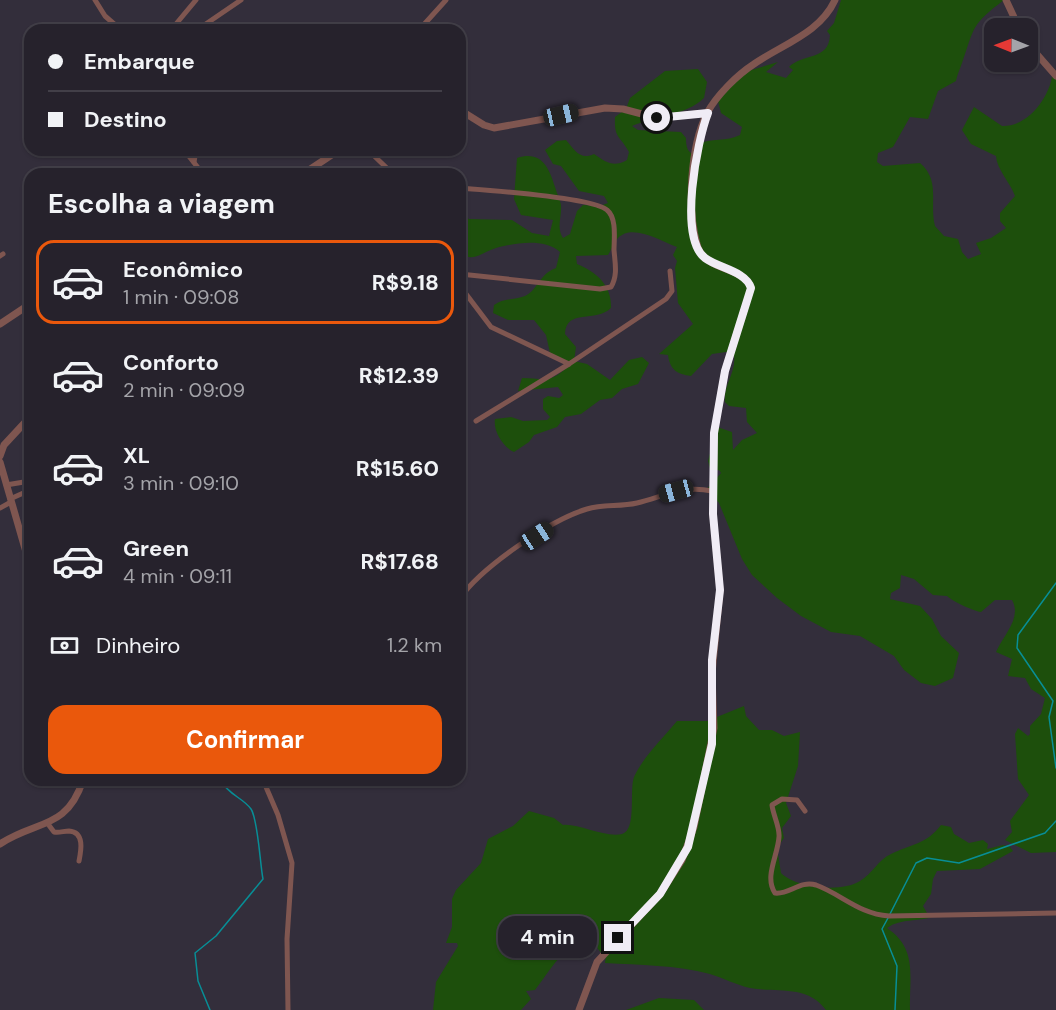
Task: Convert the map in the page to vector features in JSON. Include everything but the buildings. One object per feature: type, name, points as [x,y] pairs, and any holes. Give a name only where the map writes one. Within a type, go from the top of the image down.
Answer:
[{"type":"street","points":[[95,0],[105,16],[114,24]]},
{"type":"street","points":[[176,24],[196,0]]},
{"type":"street","points":[[206,24],[241,0]]},
{"type":"street","points":[[425,24],[446,0]]},
{"type":"street","points":[[579,1010],[597,962],[660,894],[685,854],[694,827],[714,728],[712,674],[720,590],[712,491],[714,433],[719,399],[751,291],[750,284],[745,278],[704,258],[696,241],[691,192],[700,133],[708,113],[722,94],[753,64],[823,21],[835,0]]},
{"type":"street","points":[[1006,0],[1014,18]]},
{"type":"street","points":[[1038,55],[1056,76]]},
{"type":"street","points":[[466,114],[484,125],[494,128],[605,108],[623,109],[657,118],[708,113]]},
{"type":"street","points":[[189,156],[198,168]]},
{"type":"street","points":[[194,162],[195,156]]},
{"type":"street","points":[[312,168],[330,156]]},
{"type":"street","points":[[374,156],[387,168]]},
{"type":"street","points":[[466,189],[572,201],[603,207],[611,214],[613,223],[616,272],[611,287],[600,289],[466,275]]},
{"type":"street","points":[[476,421],[569,364],[666,299],[672,291],[670,270]]},
{"type":"street","points":[[466,294],[491,327],[569,364]]},
{"type":"street","points":[[0,324],[24,308]]},
{"type":"street","points":[[0,456],[4,445],[24,423]]},
{"type":"street","points":[[0,462],[24,535]]},
{"type":"street","points":[[6,485],[24,482]]},
{"type":"street","points":[[466,590],[488,568],[556,523],[587,509],[637,503],[689,488],[712,491]]},
{"type":"street","points":[[0,508],[24,493]]},
{"type":"street","points":[[0,844],[48,824],[66,812],[80,786]]},
{"type":"street","points":[[266,786],[278,815],[292,863],[287,939],[288,1010]]},
{"type":"street","points":[[805,811],[797,800],[782,799],[772,805],[779,834],[771,874],[771,884],[775,894],[782,894],[803,884],[815,885],[870,912],[889,916],[1056,913]]},
{"type":"street","points":[[48,824],[54,832],[69,831],[78,836],[81,843],[79,861]]},
{"type":"green space","points":[[841,0],[1004,0],[985,15],[976,27],[956,81],[938,91],[928,119],[910,117],[893,147],[878,153],[877,162],[883,166],[920,163],[926,170],[932,185],[935,226],[944,236],[958,239],[962,252],[968,259],[981,254],[976,243],[991,238],[1006,228],[1000,221],[1000,213],[1015,196],[996,156],[971,144],[962,130],[974,107],[1002,126],[1021,121],[1030,115],[1044,99],[1052,79],[1053,69],[1056,72],[1056,852],[1031,853],[1005,840],[1012,832],[1010,821],[1029,795],[1018,779],[1015,734],[1018,728],[1028,736],[1030,734],[1030,726],[1041,714],[1045,698],[1031,689],[1025,678],[1008,676],[1012,659],[996,652],[1013,620],[1015,607],[1012,600],[995,600],[981,612],[968,608],[947,596],[933,595],[914,579],[901,575],[900,588],[891,593],[890,599],[920,606],[932,619],[941,636],[959,653],[953,678],[935,686],[921,683],[904,670],[894,656],[860,636],[831,632],[801,616],[752,575],[742,559],[719,503],[707,489],[721,473],[719,470],[711,472],[708,461],[717,427],[732,432],[733,450],[742,440],[757,433],[747,422],[746,408],[729,406],[725,402],[726,389],[734,364],[733,351],[712,354],[691,376],[675,370],[670,364],[668,355],[659,354],[693,324],[678,303],[675,268],[677,261],[673,255],[677,247],[647,235],[631,232],[618,238],[608,255],[576,256],[577,264],[591,271],[602,281],[609,293],[611,308],[598,315],[570,321],[565,334],[576,347],[574,361],[587,364],[610,380],[629,360],[642,357],[649,363],[638,384],[622,389],[612,398],[600,400],[581,414],[565,417],[557,427],[534,435],[529,442],[514,452],[503,443],[497,433],[495,419],[511,417],[523,421],[547,420],[550,417],[543,409],[543,399],[548,396],[559,398],[563,395],[558,387],[518,391],[522,378],[551,378],[569,365],[550,353],[546,335],[534,320],[508,320],[493,313],[494,305],[525,296],[533,290],[546,274],[556,268],[560,252],[546,245],[529,243],[496,248],[475,257],[466,256],[466,217],[469,219],[512,220],[532,233],[549,236],[553,220],[521,215],[514,199],[517,158],[532,156],[543,162],[553,180],[561,205],[560,226],[563,238],[570,234],[577,211],[583,205],[600,206],[608,203],[604,196],[579,191],[561,166],[553,164],[545,150],[557,141],[566,140],[581,155],[594,154],[614,164],[627,160],[629,152],[617,133],[615,117],[626,109],[630,98],[665,71],[698,69],[707,82],[704,98],[688,109],[632,126],[638,130],[681,132],[686,138],[689,151],[696,156],[697,145],[740,135],[742,127],[721,113],[718,101],[745,72],[778,62],[766,72],[786,78],[793,70],[789,67],[825,49],[830,35],[827,31],[834,23]]},
{"type":"green space","points":[[744,706],[746,716],[759,730],[772,730],[784,736],[800,732],[798,766],[786,803],[791,816],[782,828],[784,838],[777,848],[781,873],[788,878],[819,887],[852,885],[864,878],[886,857],[924,840],[941,825],[951,827],[954,834],[969,843],[983,840],[988,844],[987,849],[1003,845],[1010,847],[1013,851],[980,869],[937,871],[933,879],[931,894],[923,906],[927,913],[939,914],[899,922],[887,928],[897,936],[908,954],[910,1010],[826,1010],[810,996],[801,993],[750,988],[710,974],[684,969],[605,963],[606,955],[602,954],[595,945],[585,944],[567,951],[535,990],[526,991],[531,999],[521,1010],[433,1010],[436,982],[458,946],[457,943],[446,943],[452,927],[452,899],[456,890],[481,863],[488,839],[513,826],[529,811],[554,818],[563,825],[608,834],[622,834],[630,825],[634,777],[648,755],[677,721],[707,721]]},
{"type":"green space","points":[[659,998],[694,1000],[704,1010],[626,1010]]},
{"type":"waterway","points":[[1056,583],[1018,635],[1017,648],[1053,701],[1049,717],[1056,768]]},
{"type":"waterway","points":[[210,1010],[198,981],[195,953],[216,936],[263,879],[257,832],[251,809],[225,786]]},
{"type":"waterway","points":[[890,914],[916,863],[927,858],[959,863],[1045,833],[1056,821]]},
{"type":"waterway","points":[[888,918],[882,929],[897,966],[895,1010]]},
{"type":"route","points":[[618,938],[660,894],[682,860],[694,827],[712,744],[714,716],[712,660],[720,590],[712,491],[714,433],[725,371],[750,299],[751,288],[749,281],[745,278],[704,258],[696,241],[691,192],[700,133],[708,113],[657,118]]}]
